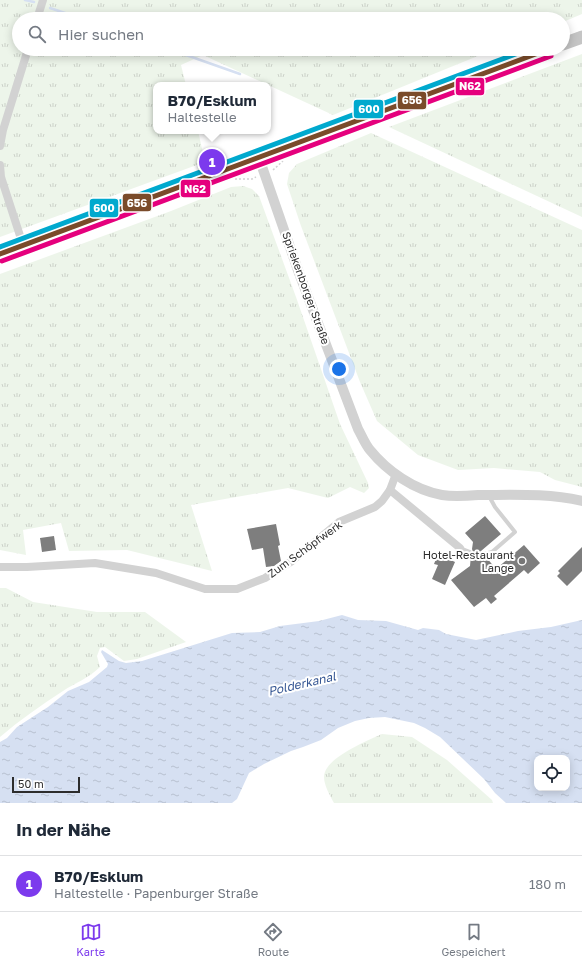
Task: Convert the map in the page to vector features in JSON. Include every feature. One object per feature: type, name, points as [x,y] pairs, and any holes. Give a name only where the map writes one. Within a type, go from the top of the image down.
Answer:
[{"type":"main road","points":[[570,41],[582,37]]},
{"type":"main road","points":[[0,254],[530,56]]},
{"type":"street","points":[[39,12],[43,0]]},
{"type":"street","points":[[0,146],[3,130],[26,56]]},
{"type":"street","name":"Spriekenborger Straße","points":[[259,158],[302,280],[358,429],[369,449],[396,474],[414,485],[433,493],[452,496],[542,495],[582,501]]},
{"type":"street","points":[[0,165],[1,177],[23,246]]},
{"type":"street","name":"Zum Schöpfwerk","points":[[0,567],[95,563],[156,573],[205,589],[237,589],[265,578],[292,561],[339,522],[375,507],[382,501],[390,490],[396,474]]},
{"type":"street","points":[[390,490],[460,548]]},
{"type":"lane","points":[[484,554],[492,552],[515,532],[495,507],[489,495]]},
{"type":"lane","points":[[460,548],[470,552]]},
{"type":"path","points":[[264,173],[275,169],[283,161]]},
{"type":"green space","points":[[0,0],[582,0],[582,14],[570,19],[570,12],[12,12],[12,56],[201,56],[181,65],[185,82],[153,82],[153,134],[199,134],[205,162],[0,237]]},
{"type":"green space","points":[[582,54],[582,217],[389,127]]},
{"type":"green space","points":[[205,56],[478,56],[333,115],[271,86],[271,82],[262,82]]},
{"type":"green space","points":[[371,133],[582,230],[582,487],[555,480],[540,472],[494,468],[458,470],[418,455],[377,421],[360,382],[301,226],[287,184],[289,173],[297,164]]},
{"type":"green space","points":[[243,186],[252,189],[259,196],[340,424],[369,488],[364,493],[350,487],[328,498],[288,488],[191,505],[212,571],[127,550],[69,551],[61,523],[23,530],[26,555],[0,550],[0,274],[171,211],[231,187]]},
{"type":"green space","points":[[0,588],[6,588],[33,602],[97,612],[145,612],[186,642],[137,659],[124,661],[105,647],[100,648],[97,656],[100,667],[96,671],[39,707],[0,737]]},
{"type":"green space","points":[[382,734],[412,737],[447,760],[492,800],[493,803],[334,803],[325,783],[324,777],[326,770],[331,763],[347,751]]},
{"type":"water","name":"Polderkanal","points":[[342,615],[358,620],[386,621],[418,630],[423,628],[439,630],[446,634],[476,640],[582,620],[582,803],[506,803],[495,793],[484,779],[440,737],[414,723],[385,717],[355,721],[338,728],[321,740],[291,751],[264,764],[249,773],[237,799],[232,803],[0,803],[0,742],[7,738],[17,727],[48,707],[68,691],[89,682],[107,667],[108,664],[101,652],[102,650],[119,661],[126,663],[142,661],[232,633],[260,632],[280,626],[319,621]]},
{"type":"building","name":"Hotel-Restaurant Lange","points":[[485,516],[501,534],[481,551],[482,557],[486,557],[496,569],[524,545],[540,563],[528,574],[524,570],[494,596],[497,599],[491,604],[486,598],[474,607],[451,580],[470,566],[471,555],[473,552],[473,542],[465,533]]},
{"type":"building","points":[[276,524],[281,561],[274,566],[266,567],[263,548],[252,550],[247,529]]},
{"type":"building","points":[[54,536],[56,550],[42,552],[40,538]]},
{"type":"building","points":[[582,547],[582,571],[567,586],[557,576],[560,573],[558,571]]},
{"type":"building","points":[[438,554],[455,562],[445,585],[432,579],[438,565],[434,564]]},
{"type":"waterway","points":[[25,0],[34,2]]},
{"type":"waterway","points":[[50,8],[62,12]]},
{"type":"waterway","points":[[189,56],[240,74]]},
{"type":"transit line","name":"600","points":[[0,247],[510,56]]},
{"type":"transit line","name":"656","points":[[0,254],[530,56]]},
{"type":"transit line","name":"N62","points":[[2,261],[551,56]]},
{"type":"place","name":"B70/Esklum","points":[[212,162]]},
{"type":"place","name":"Hotel-Restaurant Lange","points":[[522,561]]}]
